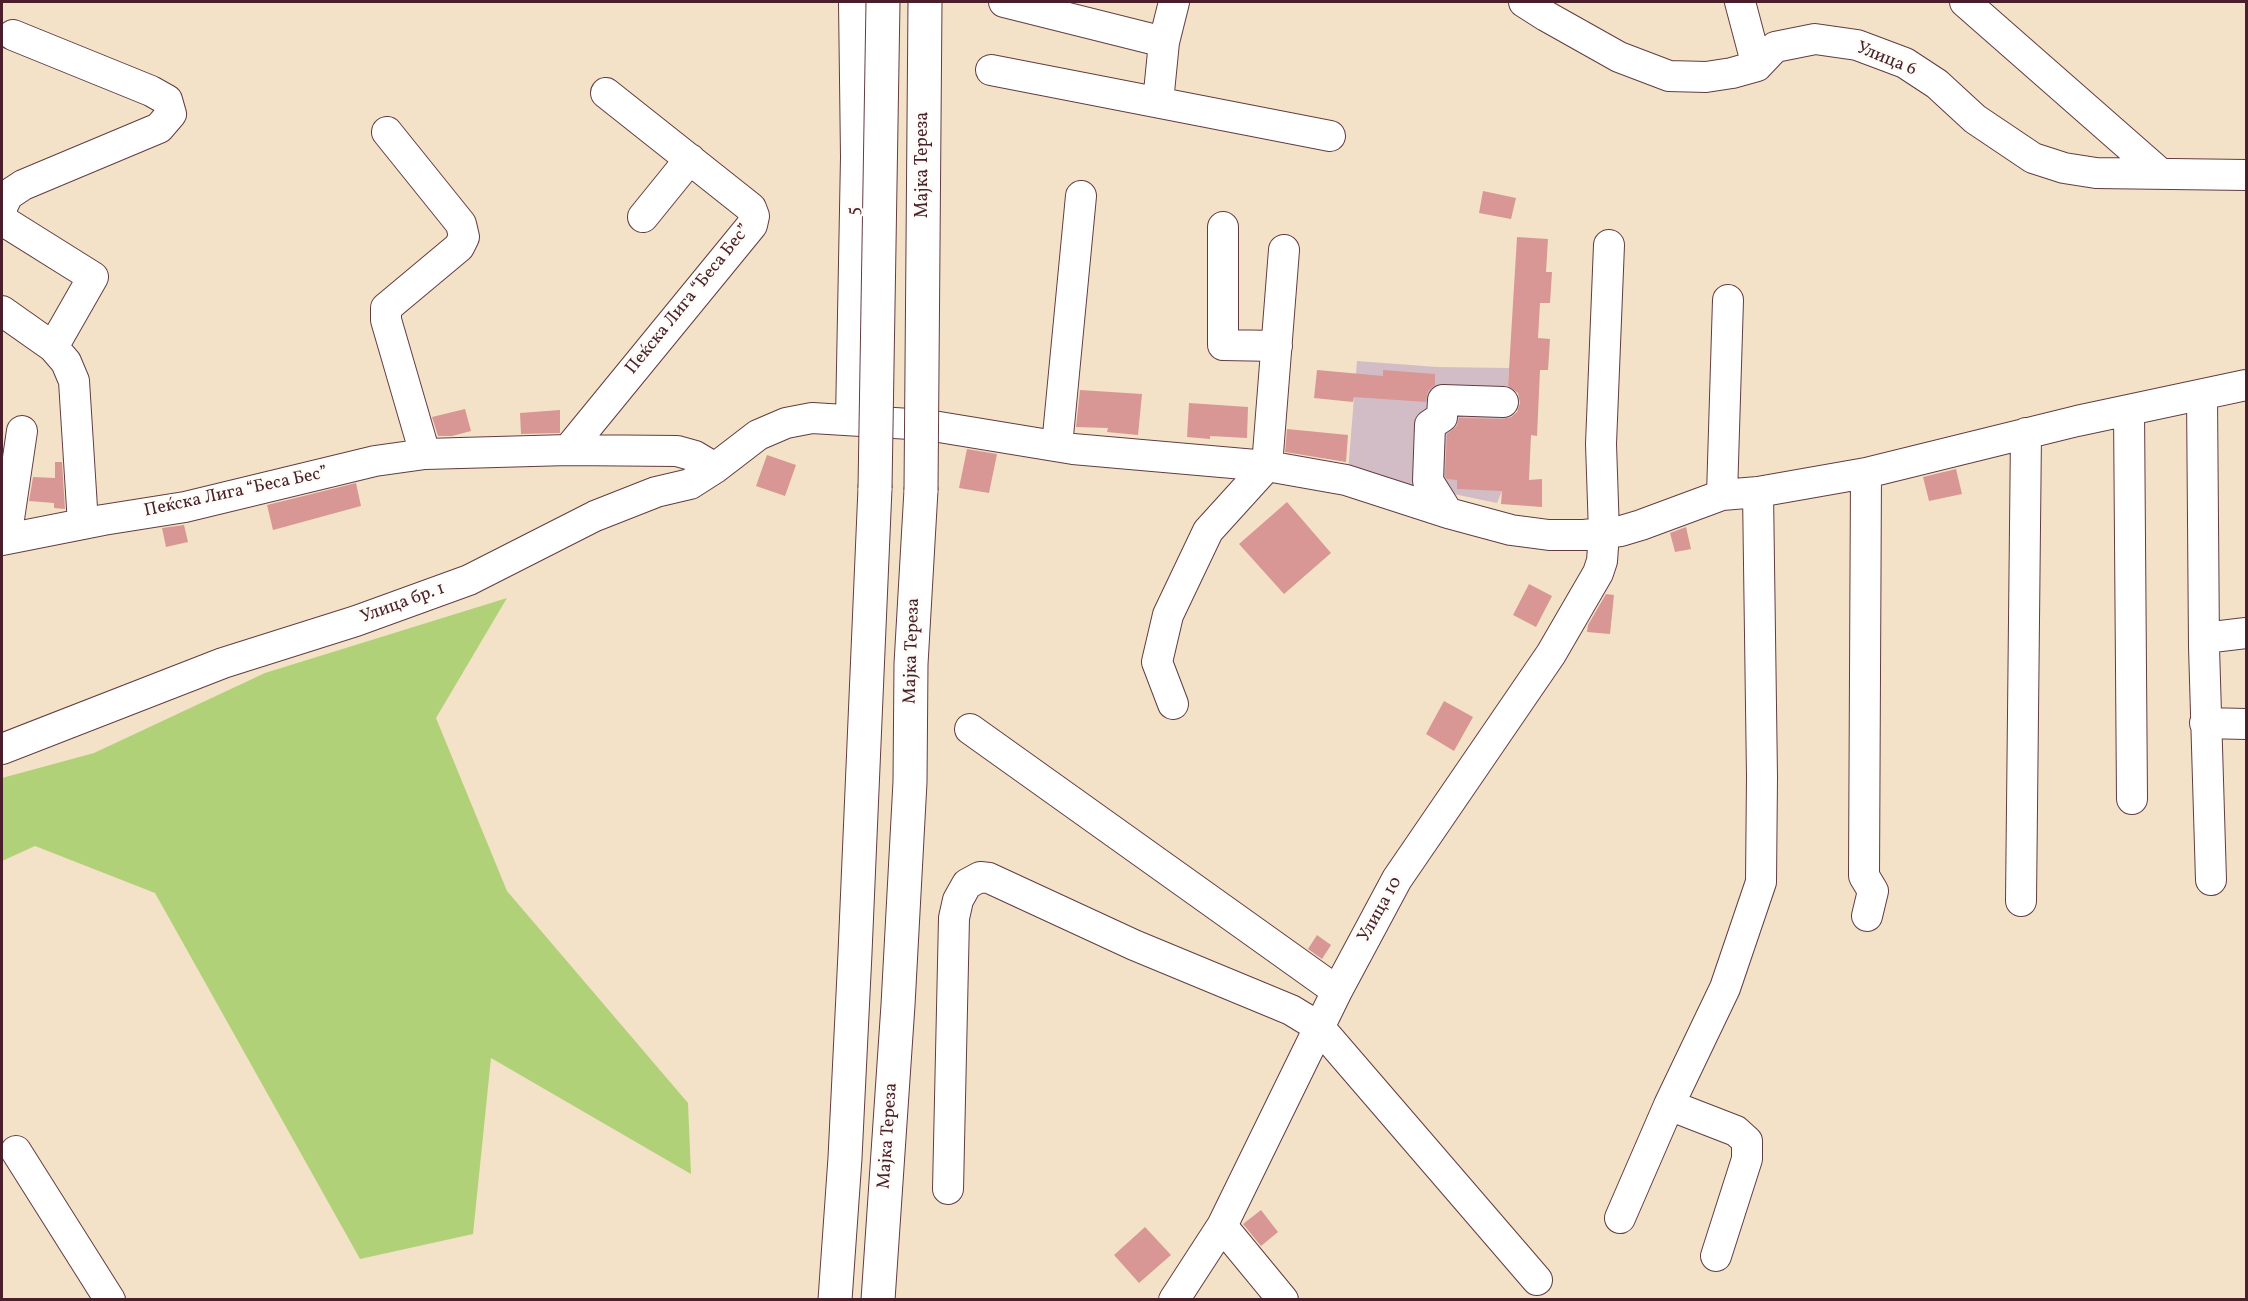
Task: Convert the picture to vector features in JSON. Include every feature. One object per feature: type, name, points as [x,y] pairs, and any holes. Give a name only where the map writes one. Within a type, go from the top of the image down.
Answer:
[{"type":"highway","name":"Мајка Тереза","points":[[878,1299],[910,782],[911,664],[921,489],[926,2]]},
{"type":"highway","points":[[835,1299],[852,1021],[875,488],[857,3]]},
{"type":"street","points":[[1004,2],[1164,42]]},
{"type":"street","points":[[1158,102],[1164,42],[1174,2]]},
{"type":"street","points":[[1524,2],[1619,57],[1669,76],[1706,77],[1757,66],[1740,2]]},
{"type":"street","points":[[1965,2],[2162,174]]},
{"type":"street","name":"5","points":[[851,420],[857,3]]},
{"type":"street","points":[[13,35],[151,92],[167,100],[171,114],[159,128],[23,185],[8,195],[2,207],[2,220],[93,277],[54,347]]},
{"type":"street","name":"Улица 6","points":[[1757,66],[1775,47],[1815,39],[1857,45],[1905,63],[1937,84],[1975,119],[2033,158],[2064,168],[2096,173],[2247,175]]},
{"type":"street","points":[[991,70],[1330,136]]},
{"type":"street","name":"Пеќска Лига “Беса Бес”","points":[[568,450],[752,225],[754,216],[751,208],[606,93]]},
{"type":"street","points":[[387,132],[461,224],[464,237],[459,247],[386,308],[386,320],[425,454]]},
{"type":"street","points":[[643,217],[690,159]]},
{"type":"street","points":[[1057,446],[1081,196]]},
{"type":"street","points":[[1223,227],[1223,345],[1277,346]]},
{"type":"street","name":"Улица 10","points":[[1174,1299],[1222,1226],[1337,991],[1397,879],[1551,654],[1589,592],[1602,561],[1604,533],[1601,444],[1609,245]]},
{"type":"street","points":[[1173,704],[1157,662],[1168,615],[1208,531],[1267,466],[1284,250]]},
{"type":"street","points":[[1722,495],[1728,300]]},
{"type":"street","points":[[2,311],[54,347],[66,362],[74,381],[83,524]]},
{"type":"street","name":"Улица бр. 1","points":[[2,749],[223,663],[357,621],[469,580],[595,516],[656,492],[690,484],[758,435],[786,423],[812,418],[927,425],[1057,446],[1267,466],[1346,480],[1448,513],[1511,530],[1550,535],[1604,533],[1641,525],[1722,495],[1758,492],[1866,473],[2129,410],[2247,385]]},
{"type":"street","points":[[2202,395],[2205,723],[2211,880]]},
{"type":"street","points":[[1448,513],[1428,481],[1430,425],[1442,417],[1443,400],[1503,402]]},
{"type":"street","points":[[2129,410],[2132,799]]},
{"type":"street","points":[[4,539],[22,431]]},
{"type":"street","points":[[2021,901],[2026,434]]},
{"type":"street","name":"Пеќска Лига “Беса Бес”","points":[[4,539],[185,507],[375,461],[425,454],[568,450],[677,451],[695,456],[715,468]]},
{"type":"street","points":[[1866,473],[1864,876],[1873,891],[1867,916]]},
{"type":"street","points":[[1620,1218],[1725,988],[1761,882],[1762,777],[1758,492]]},
{"type":"street","points":[[2204,638],[2247,633]]},
{"type":"street","points":[[2205,723],[2247,724]]},
{"type":"street","points":[[970,729],[1337,991]]},
{"type":"street","points":[[948,1189],[954,918],[962,891],[974,879],[980,877],[1000,881],[1126,941],[1291,1010],[1319,1027],[1537,1280]]},
{"type":"street","points":[[1670,1106],[1736,1131],[1747,1141],[1748,1159],[1716,1256]]},
{"type":"street","points":[[16,1151],[110,1299]]},
{"type":"street","points":[[1222,1226],[1283,1299]]},
{"type":"shaded area","points":[[1357,361],[1437,367],[1509,368],[1502,491],[1497,503],[1348,472]]},
{"type":"green space","points":[[507,598],[436,718],[507,891],[688,1103],[691,1174],[491,1058],[473,1234],[360,1259],[155,893],[35,846],[2,861],[2,778],[94,753],[265,673]]},
{"type":"building","points":[[1483,191],[1516,198],[1511,219],[1479,213]]},
{"type":"building","points":[[1517,237],[1548,239],[1546,272],[1552,272],[1550,303],[1540,303],[1538,338],[1550,339],[1548,370],[1540,370],[1537,436],[1531,435],[1529,480],[1542,479],[1542,507],[1501,504],[1502,491],[1457,489],[1457,480],[1447,479],[1445,476],[1447,434],[1457,426],[1459,418],[1502,419],[1511,417],[1517,412],[1520,403],[1518,393],[1508,386]]},
{"type":"building","points":[[1317,370],[1383,376],[1383,370],[1435,374],[1435,385],[1428,391],[1426,402],[1354,397],[1353,402],[1314,398]]},
{"type":"building","points":[[1080,390],[1142,394],[1138,435],[1107,432],[1108,428],[1076,427]]},
{"type":"building","points":[[1189,403],[1248,407],[1247,438],[1187,437]]},
{"type":"building","points":[[465,409],[471,431],[452,436],[438,436],[432,417]]},
{"type":"building","points":[[560,410],[560,433],[521,434],[520,413]]},
{"type":"building","points":[[1287,429],[1348,435],[1346,462],[1285,452]]},
{"type":"building","points":[[967,449],[997,454],[989,493],[959,488]]},
{"type":"building","points":[[767,455],[796,465],[785,496],[756,486]]},
{"type":"building","points":[[55,462],[62,462],[65,509],[54,508],[54,503],[29,501],[33,477],[55,478]]},
{"type":"building","points":[[1956,469],[1962,494],[1929,501],[1923,477]]},
{"type":"building","points":[[356,483],[361,506],[273,530],[267,505]]},
{"type":"building","points":[[1287,502],[1331,553],[1284,594],[1239,544]]},
{"type":"building","points":[[184,525],[188,542],[166,547],[162,528]]},
{"type":"building","points":[[1686,527],[1691,549],[1675,552],[1670,533]]},
{"type":"building","points":[[1529,584],[1552,596],[1536,627],[1513,615]]},
{"type":"building","points":[[1606,594],[1614,595],[1610,634],[1587,632],[1588,625]]},
{"type":"building","points":[[1444,701],[1473,717],[1454,751],[1426,734]]},
{"type":"building","points":[[1317,935],[1331,945],[1322,959],[1308,949]]},
{"type":"building","points":[[1261,1210],[1278,1232],[1261,1246],[1243,1224]]},
{"type":"building","points":[[1145,1227],[1171,1255],[1139,1283],[1114,1255]]}]
